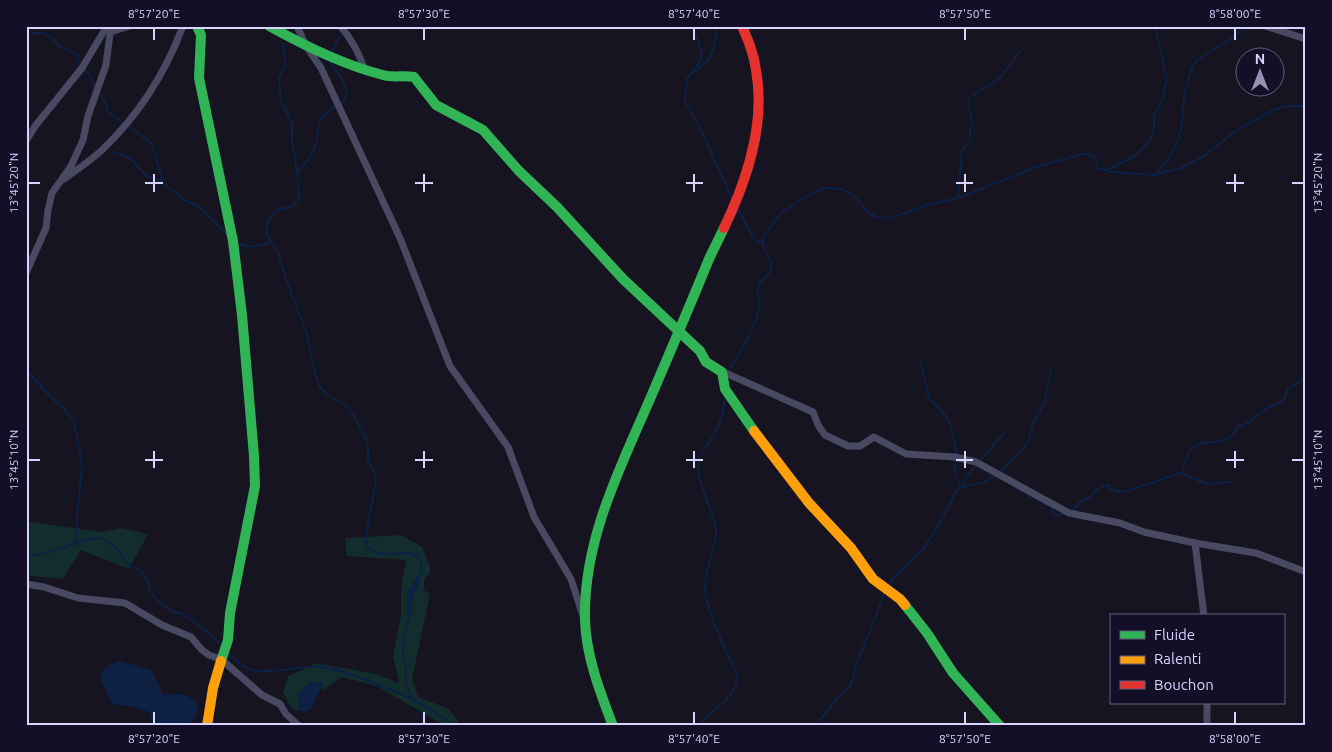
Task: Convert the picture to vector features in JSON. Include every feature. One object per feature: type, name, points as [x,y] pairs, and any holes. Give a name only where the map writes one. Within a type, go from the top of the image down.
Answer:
[{"type":"street","points":[[109,28],[130,26]]},
{"type":"street","points":[[60,182],[100,152],[141,107],[157,82],[183,26]]},
{"type":"street","points":[[197,26],[201,35],[199,78],[234,241],[242,314],[255,486],[230,613],[228,640],[212,688],[208,726]]},
{"type":"street","points":[[269,26],[307,47],[344,62],[385,76],[414,77],[436,105],[483,130],[519,171],[557,207],[623,279],[700,352],[706,362],[748,385],[813,412],[818,425],[825,435],[848,446],[860,446],[874,437],[906,454],[955,457],[976,462],[1068,513],[1120,523],[1144,532],[1195,543],[1256,553],[1306,572]]},
{"type":"street","points":[[297,26],[307,47],[321,68],[400,238],[450,366],[508,447],[534,517],[571,579],[585,621],[598,687],[613,726]]},
{"type":"street","points":[[340,26],[348,34],[358,51],[364,68]]},
{"type":"street","points":[[585,621],[587,578],[594,538],[609,496],[678,332],[739,195],[755,142],[760,106],[758,73],[742,26]]},
{"type":"street","points":[[1265,26],[1306,39]]},
{"type":"street","points":[[26,141],[36,125],[82,68],[109,28]]},
{"type":"street","points":[[26,273],[46,228],[52,193],[71,166],[83,140],[88,116],[106,65],[109,28]]},
{"type":"street","points":[[720,371],[722,372],[725,389],[766,448],[809,503],[851,548],[874,579],[900,599],[927,633],[953,673],[1000,726]]},
{"type":"street","points":[[1195,543],[1204,614]]},
{"type":"street","points":[[26,584],[44,587],[78,598],[125,603],[162,625],[192,637],[209,655],[222,660],[262,695],[280,704],[290,718],[299,726]]},
{"type":"street","points":[[1207,704],[1208,726]]},
{"type":"green space","points":[[26,521],[101,532],[122,528],[148,534],[129,569],[81,550],[63,579],[26,577]]},
{"type":"green space","points":[[401,535],[422,547],[430,567],[430,572],[424,581],[424,590],[430,594],[412,679],[418,697],[449,709],[462,726],[445,726],[377,686],[342,677],[322,691],[323,683],[311,682],[300,694],[298,701],[299,711],[292,709],[283,692],[288,676],[317,663],[376,674],[399,683],[393,656],[401,615],[401,588],[406,560],[347,556],[345,538]],"holes":[[[417,576],[420,581],[412,599],[412,618],[407,593]]]},
{"type":"water","points":[[417,576],[420,581],[412,599],[412,618],[407,617],[407,593]]},
{"type":"water","points":[[121,661],[152,671],[163,695],[182,694],[198,703],[196,716],[188,726],[155,726],[150,712],[134,707],[112,704],[100,677],[103,670],[108,666]]},
{"type":"water","points":[[311,682],[323,683],[321,690],[312,708],[305,712],[299,711],[298,701],[300,694]]},
{"type":"waterway","points":[[692,26],[701,49],[701,60],[687,79],[685,101],[698,124],[732,198]]},
{"type":"waterway","points":[[691,73],[704,65],[708,60],[715,41],[717,26]]},
{"type":"waterway","points":[[1107,170],[1134,156],[1149,142],[1154,131],[1154,115],[1161,103],[1167,80],[1156,29],[1153,26]]},
{"type":"waterway","points":[[728,372],[756,320],[759,306],[759,284],[769,274],[772,264],[762,243],[765,234],[782,212],[810,194],[824,188],[842,189],[854,196],[869,213],[877,217],[891,218],[927,205],[958,198],[1039,166],[1083,154],[1092,155],[1096,160],[1098,168],[1111,172],[1154,175],[1168,160],[1177,142],[1182,126],[1184,96],[1196,61],[1250,26]]},
{"type":"waterway","points":[[32,33],[43,33],[52,38],[61,48],[77,54],[80,66]]},
{"type":"waterway","points":[[331,53],[339,37]]},
{"type":"waterway","points":[[283,44],[285,64],[279,79],[281,100],[292,124],[292,140],[297,172]]},
{"type":"waterway","points":[[958,198],[962,151],[970,141],[970,130],[973,122],[968,106],[969,98],[1000,78],[1020,51]]},
{"type":"waterway","points":[[330,60],[346,88],[345,99],[341,104]]},
{"type":"waterway","points":[[84,69],[90,75],[96,88]]},
{"type":"waterway","points":[[98,92],[105,101],[108,112],[125,124]]},
{"type":"waterway","points":[[337,106],[320,120],[312,153],[307,162],[297,172],[299,196],[294,206],[280,209],[273,213],[268,221],[266,232],[278,252],[307,334],[315,374],[320,387],[326,394],[348,407],[365,436],[368,459],[374,471],[376,482],[365,540],[369,548],[376,553],[403,553],[417,557],[422,567],[418,578]]},
{"type":"waterway","points":[[1154,175],[1181,168],[1204,156],[1233,133],[1275,109],[1287,106],[1306,106]]},
{"type":"waterway","points":[[129,126],[152,144],[163,183],[183,199],[200,207],[227,234]]},
{"type":"waterway","points":[[113,152],[130,158],[147,176],[163,183]]},
{"type":"waterway","points":[[738,209],[755,240],[762,243]]},
{"type":"waterway","points":[[238,243],[258,246],[271,242]]},
{"type":"waterway","points":[[920,361],[929,398],[946,416],[951,428],[956,454]]},
{"type":"waterway","points":[[26,370],[74,421],[82,464],[75,545]]},
{"type":"waterway","points":[[1000,472],[1023,450],[1029,440],[1033,423],[1044,404],[1051,370]]},
{"type":"waterway","points":[[1072,511],[1081,501],[1091,497],[1096,490],[1103,486],[1108,485],[1110,489],[1120,492],[1127,491],[1181,473],[1188,454],[1193,448],[1200,444],[1227,439],[1233,435],[1237,427],[1249,422],[1267,408],[1283,401],[1288,389],[1306,377]]},
{"type":"waterway","points":[[698,726],[727,699],[736,684],[738,674],[719,634],[705,592],[708,568],[716,540],[716,529],[698,470],[701,455],[719,424],[725,396]]},
{"type":"waterway","points":[[979,462],[1004,433]]},
{"type":"waterway","points":[[955,459],[955,471],[960,488]]},
{"type":"waterway","points":[[962,486],[966,477],[976,465]]},
{"type":"waterway","points":[[1181,473],[1207,484],[1230,482]]},
{"type":"waterway","points":[[888,586],[895,576],[921,551],[936,529],[957,490],[961,487],[996,477]]},
{"type":"waterway","points":[[1016,488],[1051,507],[1053,514],[1065,514]]},
{"type":"waterway","points":[[26,556],[44,554],[90,539],[102,538],[115,547],[128,564],[143,573],[148,581],[150,591],[157,600],[171,611],[183,614],[196,623],[223,646]]},
{"type":"waterway","points":[[815,726],[843,692],[849,688],[854,676],[855,665],[885,592]]},
{"type":"waterway","points":[[409,618],[404,637],[403,654],[406,668],[406,686],[413,700]]},
{"type":"waterway","points":[[228,652],[238,662],[248,668],[259,671],[321,667],[345,672],[408,697],[432,710],[454,726]]},
{"type":"traffic: fast","points":[[197,26],[201,35],[199,78],[233,241],[242,315],[254,456],[255,486],[230,613],[228,640],[221,661]]},
{"type":"traffic: fast","points":[[269,26],[310,48],[353,66],[387,76],[414,77],[436,105],[483,130],[519,171],[557,207],[623,279],[700,351],[706,362],[722,372],[725,389],[754,431]]},
{"type":"traffic: fast","points":[[613,726],[594,674],[586,633],[586,592],[596,537],[624,457],[724,228]]},
{"type":"traffic: fast","points":[[905,605],[927,633],[953,673],[1000,726]]},
{"type":"traffic: slow","points":[[754,431],[809,503],[851,548],[873,579],[900,599],[905,605]]},
{"type":"traffic: slow","points":[[207,726],[213,688],[221,661]]},
{"type":"traffic: jam","points":[[724,228],[747,171],[756,131],[758,111],[755,64],[751,47],[742,26]]}]
